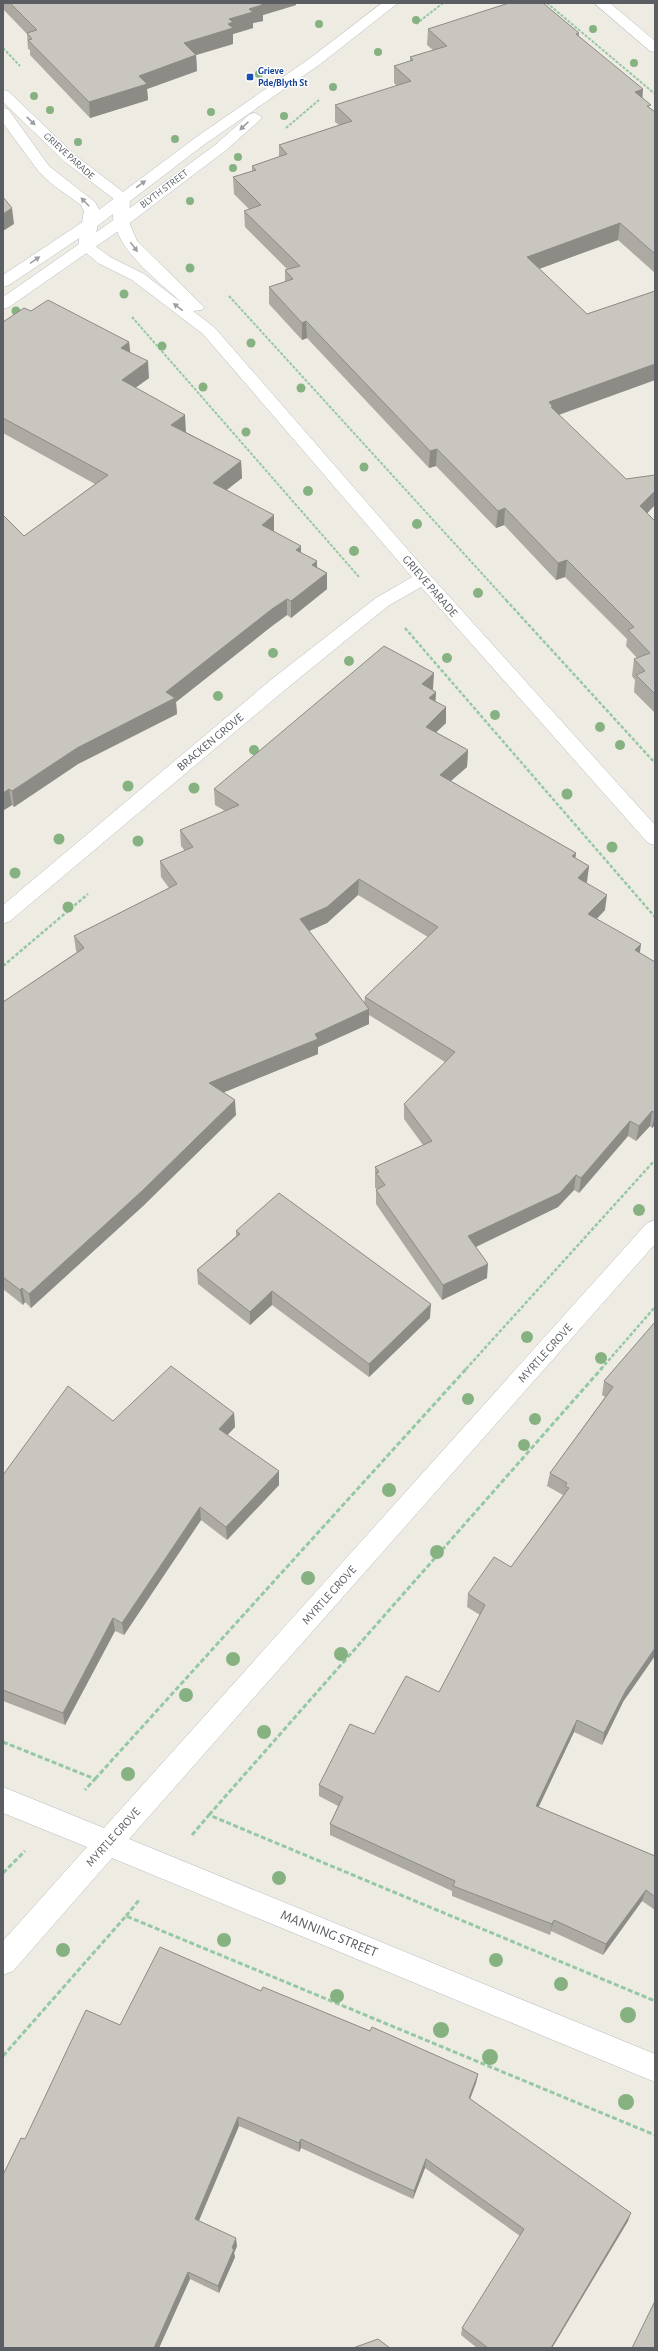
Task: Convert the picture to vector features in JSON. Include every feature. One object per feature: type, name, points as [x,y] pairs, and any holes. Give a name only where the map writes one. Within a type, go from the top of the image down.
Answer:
[{"type":"street","name":"BLYTH STREET","points":[[3,282],[90,224],[122,198],[314,62],[391,3]]},
{"type":"street","points":[[601,3],[655,48]]},
{"type":"street","name":"BLYTH STREET","points":[[3,304],[121,222],[172,182],[220,148],[314,62]]},
{"type":"street","name":"GRIEVE PARADE","points":[[3,94],[70,159],[93,178],[122,198],[121,222],[130,242],[140,254],[194,303],[209,331]]},
{"type":"street","name":"GRIEVE PARADE","points":[[3,112],[44,170],[58,182],[87,202],[92,211],[86,246],[102,258],[138,277],[209,331],[423,578],[655,838]]},
{"type":"street","name":"BRACKEN GROVE","points":[[3,916],[279,684],[382,602],[423,578]]},
{"type":"street","name":"MYRTLE GROVE","points":[[3,1961],[655,1229]]},
{"type":"street","name":"MANNING STREET","points":[[3,1800],[165,1868],[655,2068]]},
{"type":"path","points":[[412,27],[443,3]]},
{"type":"path","points":[[547,3],[655,94]]},
{"type":"path","points":[[3,48],[24,71]]},
{"type":"path","points":[[284,130],[324,97]]},
{"type":"path","points":[[227,294],[655,762]]},
{"type":"path","points":[[128,311],[359,577]]},
{"type":"path","points":[[403,627],[655,918]]},
{"type":"path","points":[[3,966],[94,889]]},
{"type":"path","points":[[95,1779],[655,1160]]},
{"type":"path","points":[[3,2056],[126,1916],[209,1815],[655,1307]]},
{"type":"path","points":[[209,1815],[655,2001]]},
{"type":"path","points":[[126,1916],[655,2135]]},
{"type":"building","points":[[10,3],[260,3],[262,5],[249,9],[253,12],[229,19],[233,22],[228,24],[233,28],[184,43],[196,55],[139,76],[147,84],[89,102],[28,40],[32,39],[27,33],[37,30]]},
{"type":"building","points":[[509,3],[543,3],[579,33],[576,34],[643,89],[635,92],[651,105],[647,106],[655,112],[655,254],[620,223],[527,257],[587,314],[655,291],[655,364],[549,402],[553,407],[551,407],[626,479],[655,475],[655,491],[640,506],[655,521],[655,694],[636,675],[645,671],[634,659],[650,653],[628,630],[634,627],[567,560],[558,563],[505,508],[498,511],[437,449],[430,451],[306,321],[302,323],[269,287],[293,279],[285,270],[300,266],[244,211],[261,205],[233,177],[256,170],[252,166],[287,154],[279,145],[352,121],[335,105],[411,81],[394,66],[413,60],[410,57],[447,46],[428,29]]},
{"type":"building","points":[[3,197],[12,208],[3,214]]},
{"type":"building","points":[[48,300],[129,342],[121,348],[148,361],[122,380],[185,415],[171,425],[241,461],[213,483],[274,515],[262,525],[301,546],[296,550],[317,561],[312,565],[327,573],[291,601],[287,599],[272,609],[166,692],[175,698],[77,748],[12,791],[9,789],[3,793],[3,515],[24,536],[108,475],[3,418],[3,322],[24,308],[31,311]]},
{"type":"building","points":[[384,646],[434,673],[422,684],[436,692],[429,698],[446,707],[426,727],[468,750],[440,775],[576,853],[572,856],[589,866],[578,878],[607,895],[588,914],[641,944],[635,950],[655,962],[655,1113],[652,1111],[639,1126],[630,1121],[581,1178],[576,1175],[560,1193],[468,1236],[488,1264],[443,1285],[376,1190],[385,1185],[376,1173],[379,1172],[375,1167],[432,1141],[404,1104],[455,1052],[365,997],[438,927],[359,879],[327,907],[300,919],[369,1009],[315,1034],[318,1039],[209,1083],[235,1100],[142,1191],[29,1294],[22,1288],[20,1290],[3,1277],[3,1002],[84,948],[74,936],[177,884],[160,861],[193,847],[180,830],[239,805],[214,789]]},
{"type":"building","points":[[279,1193],[431,1304],[369,1364],[272,1291],[250,1312],[197,1270],[240,1234],[236,1231]]},
{"type":"building","points":[[655,1322],[655,1648],[626,1690],[604,1733],[577,1720],[536,1806],[655,1856],[655,1897],[646,1890],[606,1944],[554,1920],[552,1924],[453,1886],[455,1881],[330,1824],[343,1797],[319,1785],[350,1724],[374,1734],[406,1676],[439,1692],[485,1605],[468,1594],[494,1557],[511,1567],[569,1488],[565,1486],[567,1483],[550,1473],[613,1387],[604,1381]]},
{"type":"building","points":[[171,1366],[234,1413],[219,1429],[279,1471],[226,1527],[200,1507],[122,1623],[113,1618],[63,1713],[3,1690],[3,1475],[68,1386],[113,1421]]},
{"type":"building","points":[[160,1947],[261,1991],[263,1987],[370,2031],[372,2027],[478,2074],[469,2098],[631,2213],[551,2348],[488,2348],[462,2328],[524,2229],[426,2159],[414,2191],[301,2139],[299,2143],[238,2117],[195,2219],[236,2238],[232,2248],[234,2249],[218,2286],[188,2272],[154,2348],[3,2348],[3,2175],[21,2138],[25,2139],[86,2010],[120,2025]]},
{"type":"building","points":[[655,2301],[655,2348],[632,2348]]},
{"type":"building","points":[[378,2339],[390,2348],[353,2348]]},
{"type":"place","name":"Grieve Pde/Blyth St","points":[[250,77]]}]
